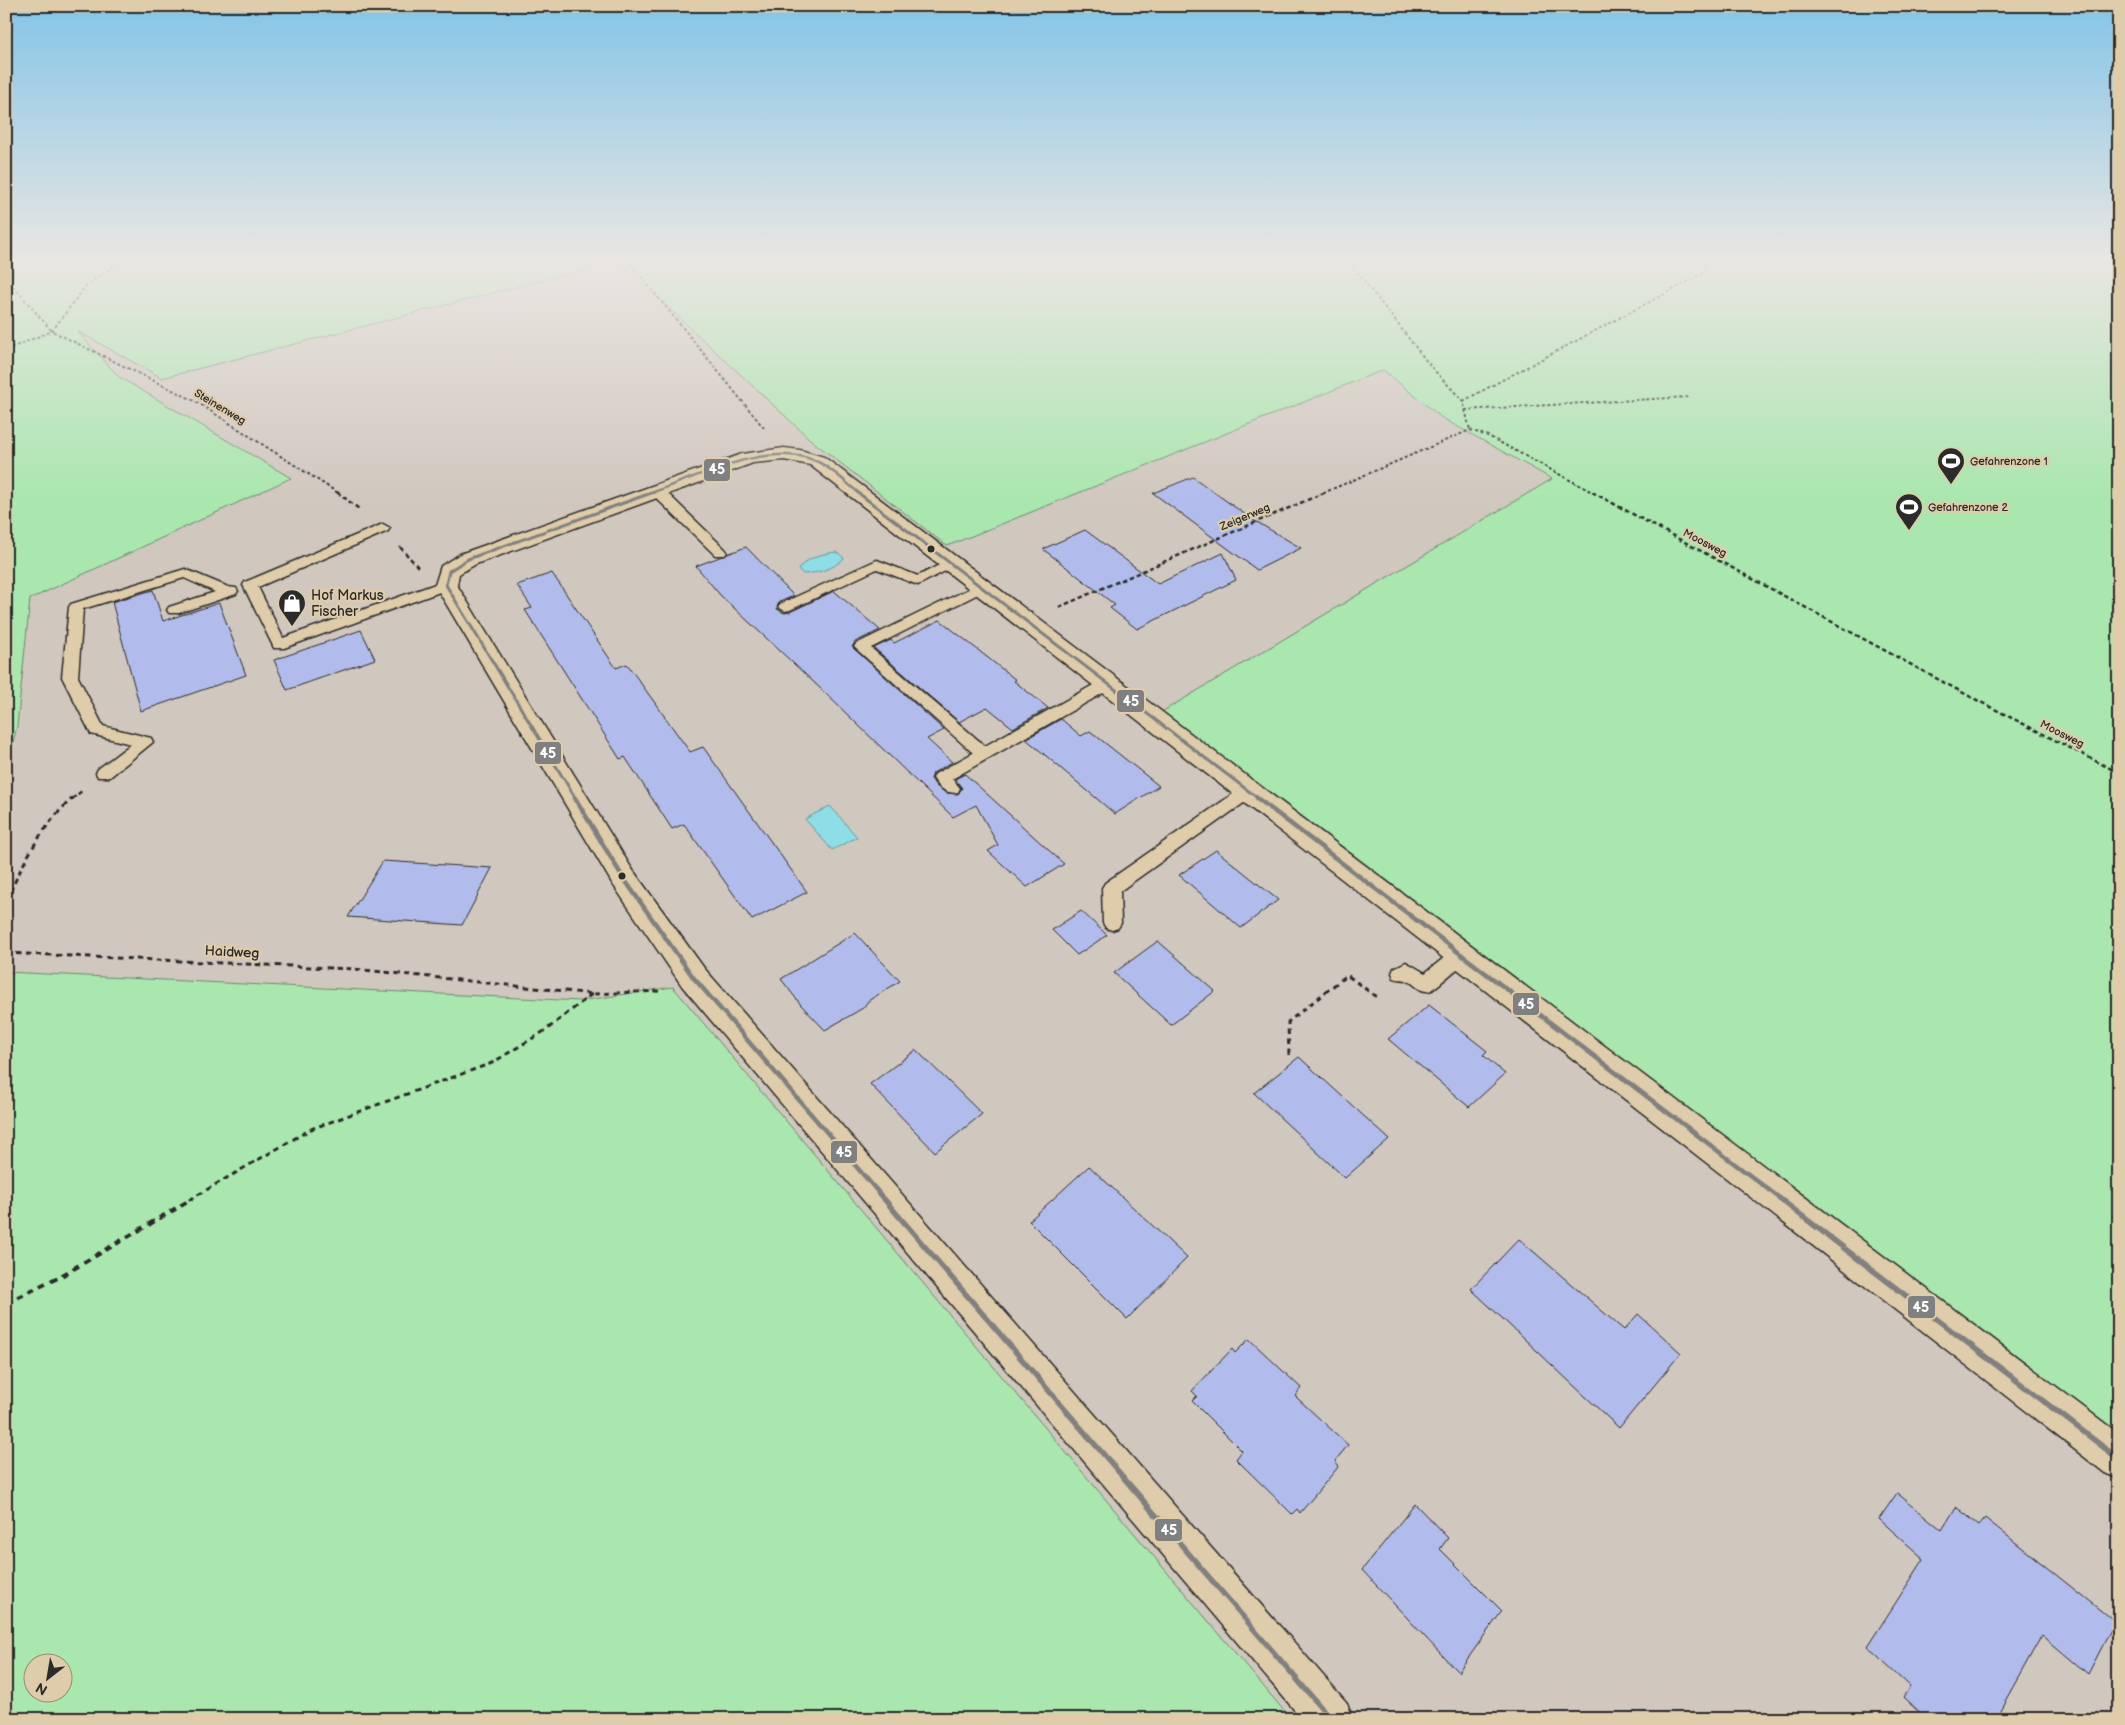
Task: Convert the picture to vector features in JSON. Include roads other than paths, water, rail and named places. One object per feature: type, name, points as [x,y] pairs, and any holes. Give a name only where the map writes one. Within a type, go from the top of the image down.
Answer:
[{"type":"street","points":[[1331,1719],[1088,1434],[693,977],[622,876],[437,574],[468,559],[749,458],[788,454],[804,456],[818,461],[950,565],[1249,791],[2119,1459]]},
{"type":"lane","points":[[658,492],[720,552]]},
{"type":"lane","points":[[174,610],[250,585],[384,528]]},
{"type":"lane","points":[[785,608],[877,564],[918,581],[950,565]]},
{"type":"lane","points":[[104,774],[145,742],[97,730],[70,677],[76,607],[185,573],[227,592]]},
{"type":"lane","points":[[250,585],[279,644],[437,574]]},
{"type":"lane","points":[[981,587],[861,647],[984,754]]},
{"type":"lane","points":[[952,788],[941,778],[1107,684]]},
{"type":"lane","points":[[1112,923],[1111,888],[1249,791]]},
{"type":"lane","points":[[1401,973],[1406,970],[1425,984],[1462,954]]},
{"type":"water","points":[[837,552],[844,558],[831,568],[803,574],[798,569],[816,557]]},
{"type":"water","points":[[830,806],[857,837],[832,850],[805,819]]},
{"type":"place","name":"Gefahrenzone 1","points":[[1951,485]]},
{"type":"place","name":"Gefahrenzone 2","points":[[1909,531]]},
{"type":"place","name":"Hof Markus Fischer","points":[[292,627]]}]
